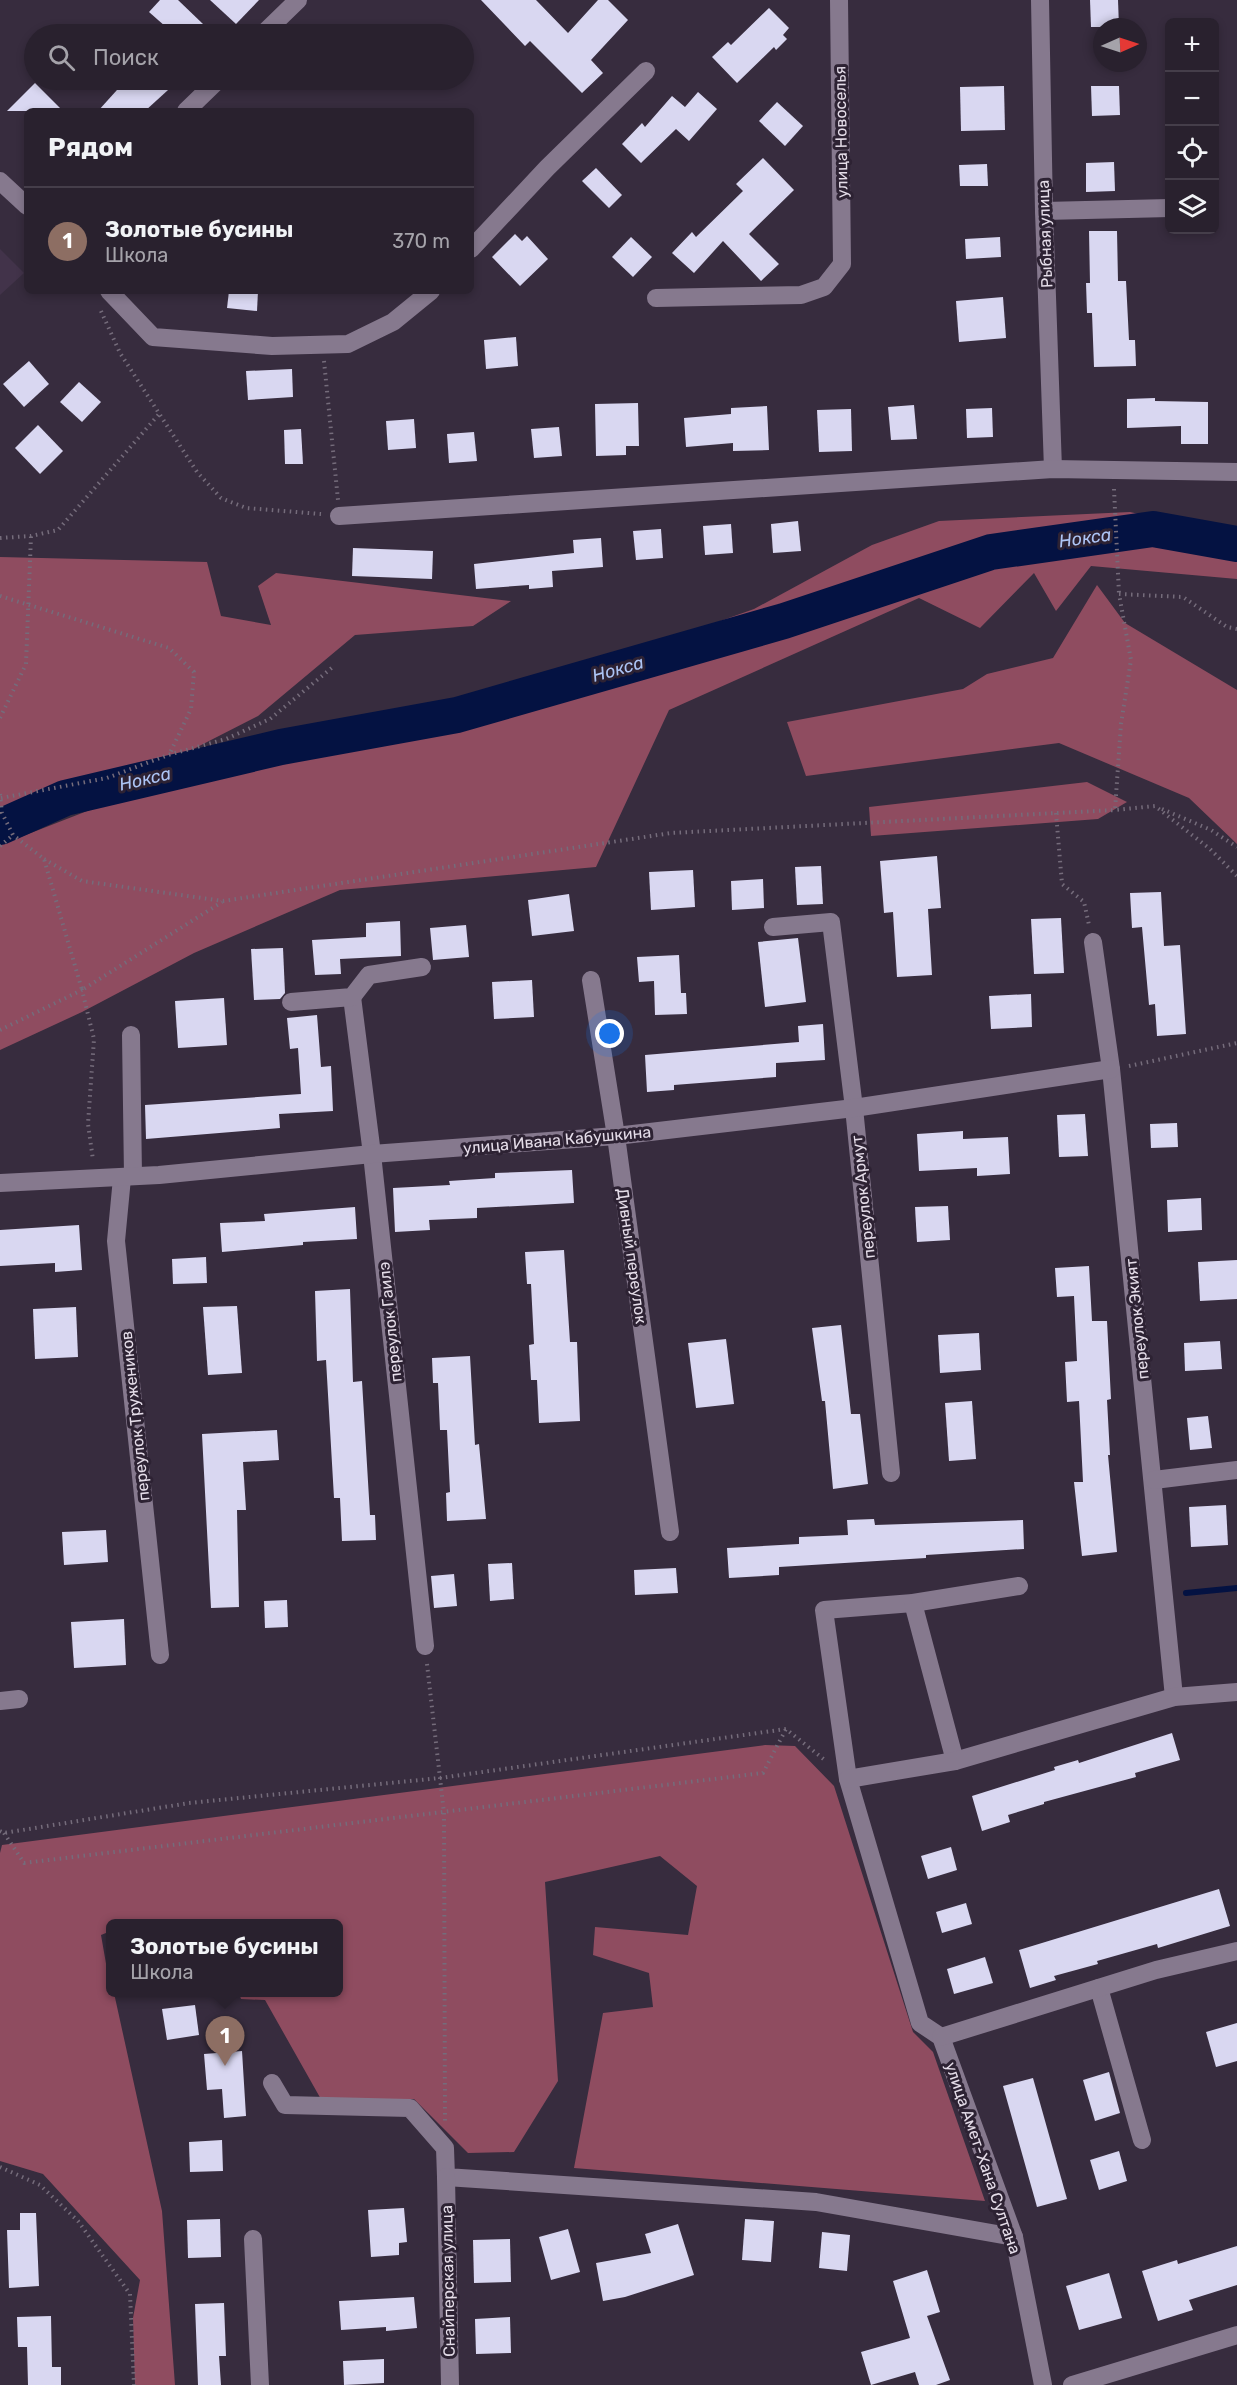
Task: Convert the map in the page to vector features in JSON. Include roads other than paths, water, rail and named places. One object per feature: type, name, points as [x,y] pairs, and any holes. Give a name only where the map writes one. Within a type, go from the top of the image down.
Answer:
[{"type":"street","points":[[273,24],[298,0]]},
{"type":"street","name":"улица Новоселья","points":[[656,298],[801,295],[824,287],[842,264],[839,0]]},
{"type":"street","name":"Рыбная улица","points":[[1040,0],[1044,212],[1053,469]]},
{"type":"street","points":[[474,246],[547,168],[646,71]]},
{"type":"street","points":[[189,108],[208,90]]},
{"type":"street","points":[[0,182],[24,203]]},
{"type":"street","points":[[1044,212],[1165,208]]},
{"type":"street","points":[[103,296],[153,337],[272,346],[348,344],[393,322],[427,294]]},
{"type":"street","points":[[339,516],[1053,469],[1237,472]]},
{"type":"street","name":"переулок Армут","points":[[773,927],[831,922],[854,1108],[891,1473]]},
{"type":"street","name":"переулок Экият","points":[[1093,942],[1111,1069],[1174,1697]]},
{"type":"street","points":[[291,1002],[352,997],[369,975],[422,967]]},
{"type":"street","name":"Дивный переулок","points":[[591,980],[616,1136],[670,1532]]},
{"type":"street","name":"переулок Гаилэ","points":[[352,997],[372,1154],[425,1646]]},
{"type":"street","name":"переулок Тружеников","points":[[131,1035],[127,1177],[117,1241],[160,1655]]},
{"type":"street","name":"улица Ивана Кабушкина","points":[[0,1183],[127,1177],[372,1154],[616,1136],[854,1108],[1111,1069]]},
{"type":"street","points":[[1154,1480],[1237,1470]]},
{"type":"street","points":[[1019,1586],[913,1603],[824,1610],[848,1779],[920,2023],[941,2037],[1156,1970],[1237,1951]]},
{"type":"street","points":[[913,1603],[955,1761]]},
{"type":"street","points":[[848,1779],[955,1761],[1174,1697],[1237,1692]]},
{"type":"street","points":[[0,1701],[19,1699]]},
{"type":"street","points":[[1099,1988],[1142,2140]]},
{"type":"street","name":"улица Амет-Хана Султана","points":[[941,2037],[1014,2237],[1043,2385]]},
{"type":"street","name":"Снайперская улица","points":[[272,2083],[285,2106],[410,2108],[445,2148],[450,2385]]},
{"type":"street","points":[[446,2177],[816,2202],[1014,2237]]},
{"type":"street","points":[[253,2239],[260,2385]]},
{"type":"street","points":[[1072,2385],[1237,2335]]},
{"type":"waterway","name":"Нокса","points":[[0,827],[65,798],[281,747],[457,715],[784,621],[991,552],[1153,529],[1237,544]]},
{"type":"waterway","points":[[1186,1593],[1237,1588]]},
{"type":"place","name":"Золотые бусины","points":[[225,2066]]}]
